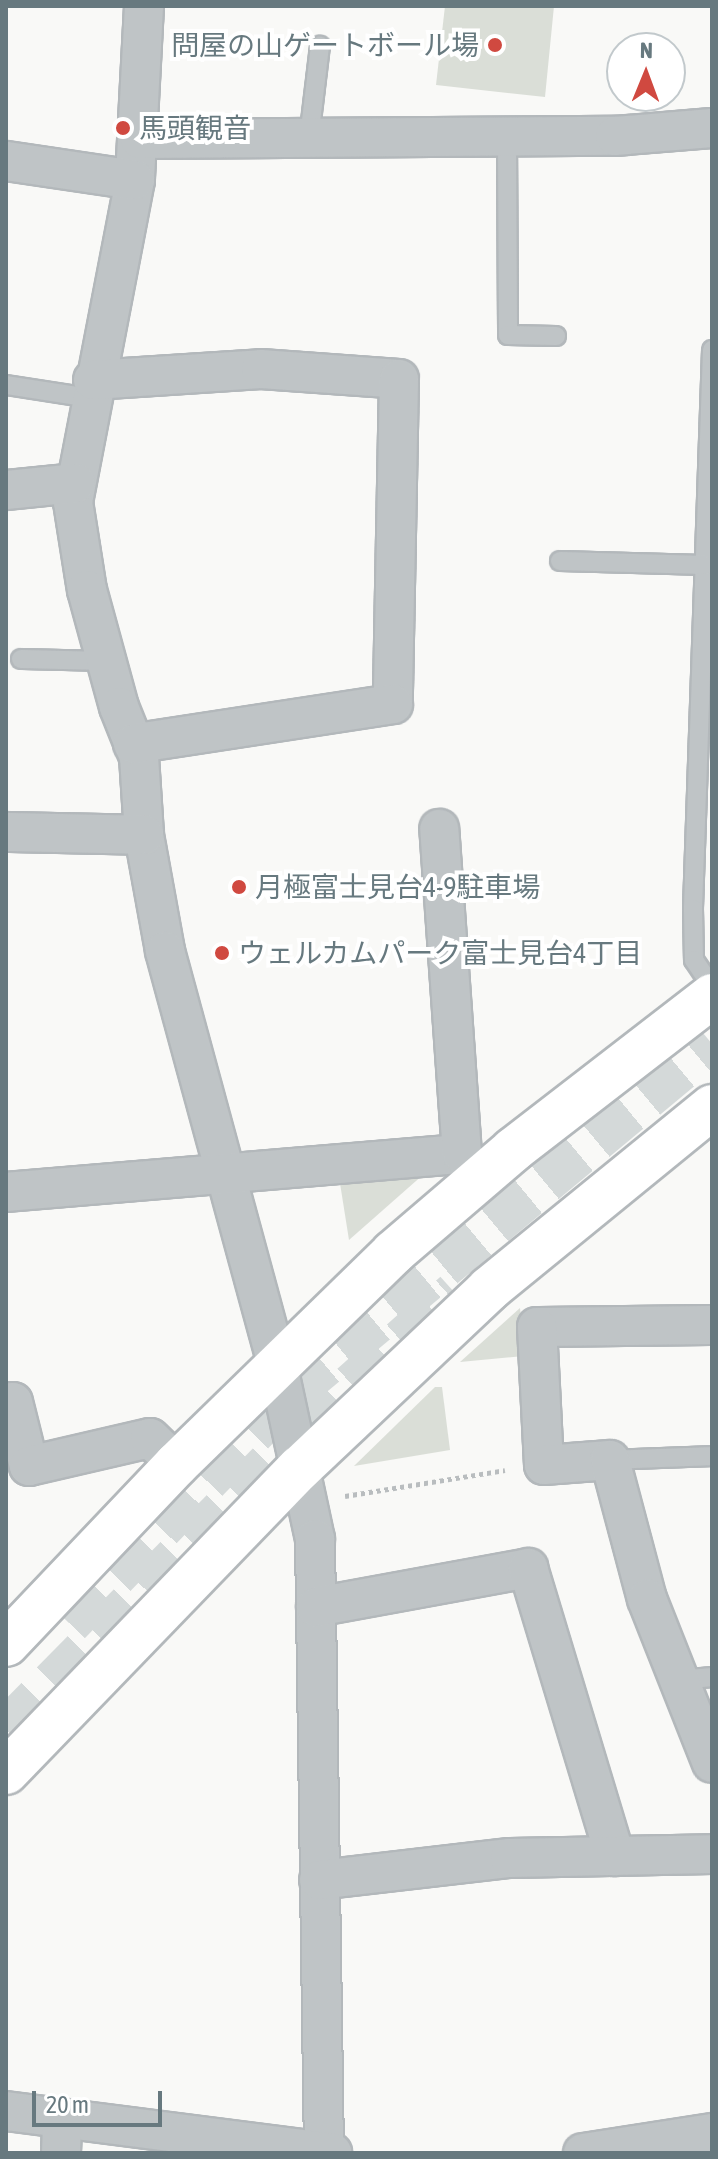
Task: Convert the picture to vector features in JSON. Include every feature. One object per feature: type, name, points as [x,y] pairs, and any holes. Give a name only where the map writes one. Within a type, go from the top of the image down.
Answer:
[{"type":"main road","points":[[6,1644],[177,1464],[472,1165],[712,996]]},
{"type":"main road","points":[[6,1772],[304,1485],[489,1289],[712,1107]]},
{"type":"street","points":[[144,6],[140,139],[135,180],[92,389],[73,502],[87,590],[133,744],[144,835],[165,951],[277,1362],[304,1485],[316,1607],[324,2152]]},
{"type":"street","points":[[140,139],[507,138],[712,128]]},
{"type":"street","points":[[6,161],[135,180]]},
{"type":"street","points":[[92,389],[261,369],[399,379],[393,704],[133,744]]},
{"type":"street","points":[[6,490],[76,483]]},
{"type":"street","points":[[6,1192],[226,1176],[472,1165],[439,829]]},
{"type":"street","points":[[6,832],[144,835]]},
{"type":"street","points":[[712,1325],[537,1327],[544,1465],[610,1460],[647,1599],[695,1678],[712,1763]]},
{"type":"street","points":[[6,1404],[13,1402],[29,1466],[150,1438],[177,1464]]},
{"type":"street","points":[[316,1607],[528,1568],[615,1856]]},
{"type":"street","points":[[319,1880],[510,1858],[712,1854]]},
{"type":"street","points":[[6,2111],[61,2136],[332,2153]]},
{"type":"street","points":[[583,2153],[712,2133]]},
{"type":"lane","points":[[309,138],[320,46]]},
{"type":"lane","points":[[507,138],[508,335],[556,336]]},
{"type":"lane","points":[[712,350],[694,960],[712,987]]},
{"type":"lane","points":[[6,385],[92,389]]},
{"type":"lane","points":[[560,561],[705,565]]},
{"type":"lane","points":[[21,659],[106,661]]},
{"type":"lane","points":[[610,1460],[712,1456]]},
{"type":"path","points":[[304,1485],[544,1465]]},
{"type":"shaded area","name":"問屋の山ゲートボール場","points":[[445,6],[554,6],[545,97],[436,85]]},
{"type":"shaded area","points":[[433,1166],[349,1240],[339,1177]]},
{"type":"shaded area","points":[[520,1308],[524,1356],[460,1362]]},
{"type":"shaded area","points":[[435,1387],[442,1387],[450,1450],[354,1466]]},
{"type":"tunnel","points":[[69,1623],[291,1393],[712,1043]]},
{"type":"tunnel","points":[[6,1730],[303,1429],[455,1293]]},
{"type":"place","name":"問屋の山ゲートボール場","points":[[495,45]]},
{"type":"place","name":"馬頭観音","points":[[123,128]]},
{"type":"place","name":"月極富士見台4-9駐車場","points":[[239,887]]},
{"type":"place","name":"ウェルカムパーク富士見台4丁目","points":[[222,953]]}]
